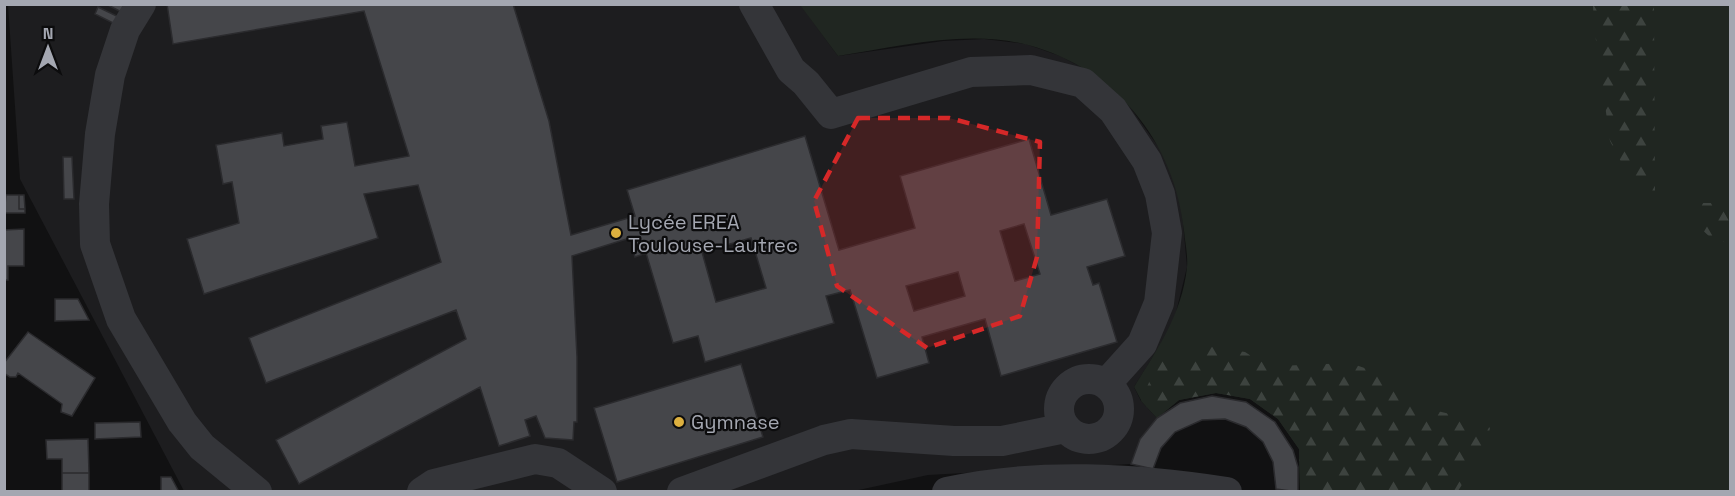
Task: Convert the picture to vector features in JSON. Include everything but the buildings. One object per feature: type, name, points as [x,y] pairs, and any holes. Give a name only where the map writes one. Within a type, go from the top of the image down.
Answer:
[{"type":"street","points":[[141,4],[125,30],[110,75],[100,134],[94,204],[95,244],[121,319],[182,422],[202,447],[257,492]]},
{"type":"street","points":[[754,4],[791,70],[806,83],[831,114],[971,72],[1031,70],[1083,83],[1113,110],[1147,161],[1160,194],[1167,233],[1159,303],[1142,344],[1106,384]]},
{"type":"street","points":[[1088,378],[1106,384],[1114,391],[1120,411],[1112,430],[1103,436],[1082,439],[1065,428],[1059,410],[1064,392],[1071,385],[1088,378]]},
{"type":"street","points":[[682,492],[824,440],[851,434],[954,441],[1002,441],[1065,428]]},
{"type":"street","points":[[422,492],[434,484],[535,459],[558,463],[602,492]]},
{"type":"street","points":[[947,492],[976,485],[1024,481],[1123,487],[1179,484],[1227,492]]},
{"type":"highlighted area","points":[[858,118],[949,118],[1040,142],[1037,257],[1020,316],[927,348],[837,286],[814,201]]},
{"type":"shaded area","name":"Lycée EREA Toulouse-Lautrec","points":[[800,4],[838,56],[943,41],[984,39],[1026,44],[1060,56],[1093,73],[1125,100],[1165,156],[1181,200],[1187,267],[1173,325],[1134,387],[1141,401],[1157,418],[1140,439],[1131,464],[928,475],[854,491],[184,491],[20,179],[8,5]]},
{"type":"green space","points":[[800,5],[1730,5],[1730,491],[1300,491],[1299,449],[1278,419],[1250,399],[1216,393],[1179,400],[1157,418],[1141,400],[1134,387],[1168,330],[1180,300],[1187,258],[1178,198],[1168,168],[1154,139],[1135,113],[1113,90],[1088,71],[1059,56],[1028,45],[1005,41],[957,39],[908,44],[838,56]]},
{"type":"green space","points":[[1593,5],[1654,5],[1655,204],[1637,192],[1610,141]]},
{"type":"green space","points":[[1702,203],[1730,203],[1730,244],[1711,238],[1696,224]]},
{"type":"green space","points":[[1212,347],[1245,352],[1259,361],[1277,366],[1350,363],[1376,372],[1395,391],[1416,406],[1484,422],[1490,428],[1485,448],[1458,491],[1300,491],[1299,449],[1278,419],[1250,399],[1216,393],[1179,400],[1157,418],[1141,401],[1163,350],[1179,359]]},
{"type":"place","name":"Lycée EREA Toulouse-Lautrec","points":[[616,233]]},
{"type":"place","name":"Gymnase","points":[[679,422]]}]
